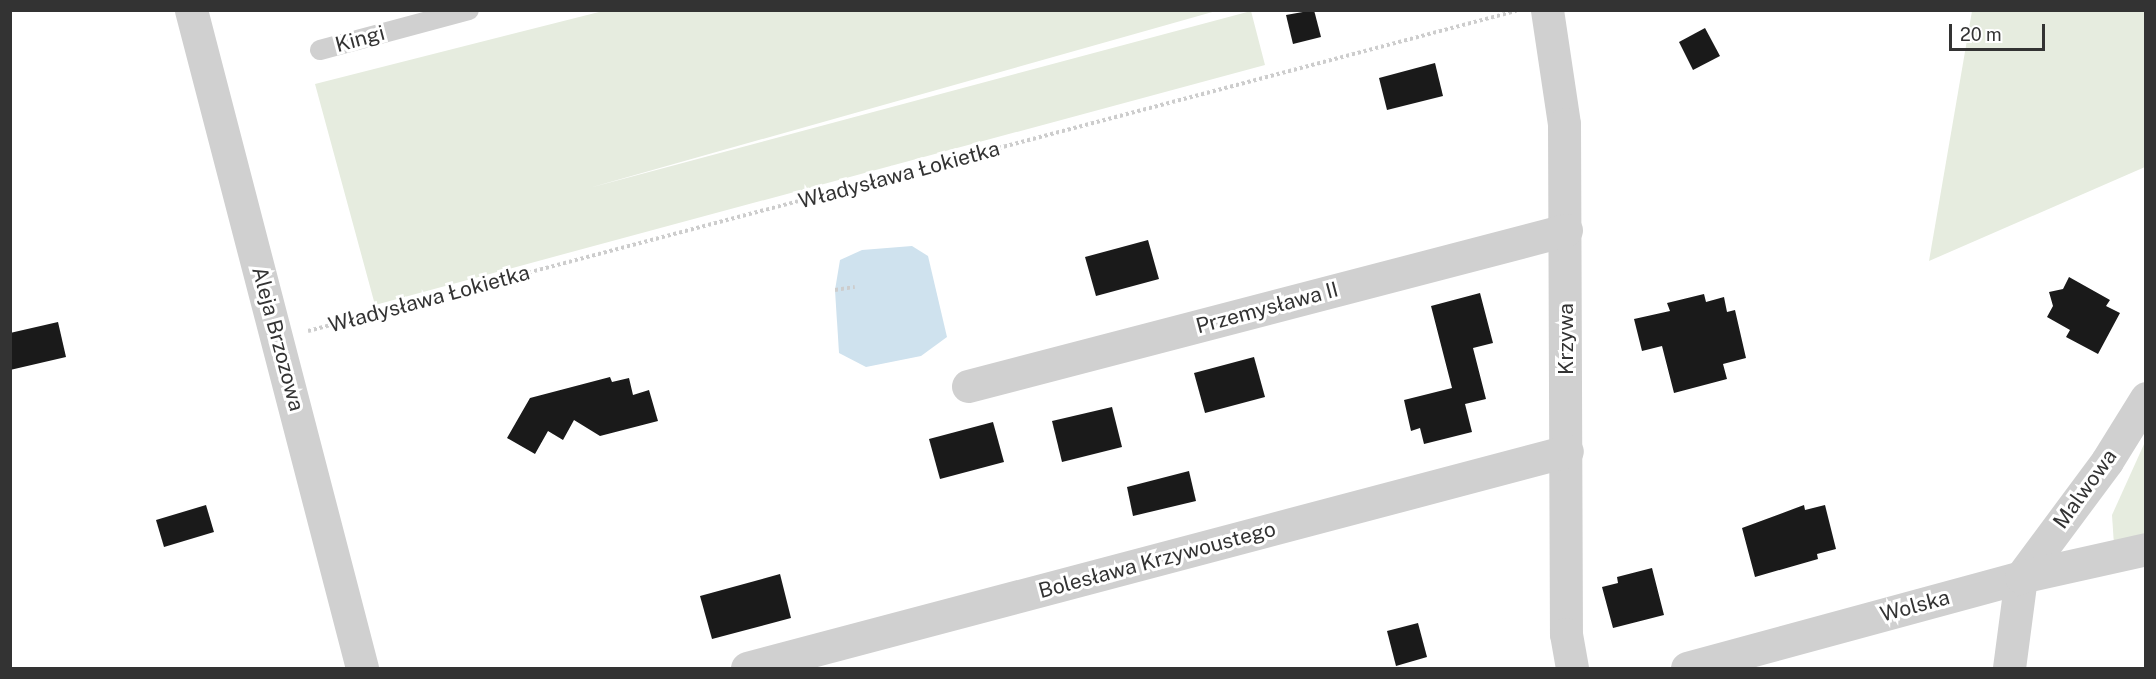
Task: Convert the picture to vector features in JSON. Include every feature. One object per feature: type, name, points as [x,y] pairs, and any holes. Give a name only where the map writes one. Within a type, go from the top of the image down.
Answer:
[{"type":"street","name":"Aleja Brzozowa","points":[[191,10],[279,339],[362,669]]},
{"type":"street","name":"Krzywa","points":[[1547,10],[1564,124],[1566,634],[1572,669]]},
{"type":"street","name":"Przemysława II","points":[[968,386],[1566,230]]},
{"type":"street","name":"Malwowa","points":[[2021,578],[2107,461],[2145,398]]},
{"type":"street","name":"Bolesława Krzywoustego","points":[[747,669],[1567,451]]},
{"type":"street","name":"Wolska","points":[[1687,669],[1719,664],[2021,578],[2145,549]]},
{"type":"street","points":[[2009,669],[2021,578]]},
{"type":"lane","name":"Kingi","points":[[320,50],[469,10]]},
{"type":"path","name":"Władysława Łokietka","points":[[279,339],[1519,10]]},
{"type":"path","points":[[835,290],[855,287]]},
{"type":"shaded area","points":[[603,11],[1216,11],[589,188],[1251,11],[1265,65],[375,305],[315,84]]},
{"type":"shaded area","points":[[1972,11],[2145,11],[2145,167],[1929,261]]},
{"type":"shaded area","points":[[2145,442],[2145,538],[2114,545],[2112,515]]},
{"type":"water","points":[[912,246],[928,256],[947,337],[921,356],[866,367],[839,353],[835,290],[840,260],[862,250]]},
{"type":"building","points":[[1314,10],[1321,37],[1293,44],[1286,15]]},
{"type":"building","points":[[1705,28],[1720,56],[1693,70],[1679,42]]},
{"type":"building","points":[[1435,63],[1443,96],[1387,110],[1379,78]]},
{"type":"building","points":[[1148,240],[1159,279],[1096,296],[1085,257]]},
{"type":"building","points":[[2069,277],[2110,300],[2106,306],[2120,313],[2098,354],[2066,337],[2070,330],[2047,317],[2053,306],[2049,292],[2063,289]]},
{"type":"building","points":[[1480,293],[1493,343],[1473,348],[1486,399],[1465,404],[1472,432],[1424,444],[1420,428],[1411,431],[1404,400],[1452,388],[1431,306]]},
{"type":"building","points":[[1704,294],[1706,302],[1724,297],[1727,312],[1735,310],[1746,358],[1723,364],[1727,379],[1674,393],[1662,346],[1642,351],[1634,319],[1670,311],[1667,303]]},
{"type":"building","points":[[58,322],[66,357],[10,370],[10,333]]},
{"type":"building","points":[[1254,357],[1265,397],[1205,413],[1194,373]]},
{"type":"building","points":[[610,377],[612,382],[629,378],[633,395],[649,390],[658,421],[600,436],[574,420],[563,440],[548,431],[535,454],[507,438],[530,398]]},
{"type":"building","points":[[1112,407],[1122,447],[1062,462],[1052,421]]},
{"type":"building","points":[[993,422],[1004,462],[940,479],[929,439]]},
{"type":"building","points":[[1189,471],[1196,501],[1133,516],[1127,487]]},
{"type":"building","points":[[206,505],[214,532],[164,547],[156,520]]},
{"type":"building","points":[[1804,505],[1805,510],[1825,505],[1836,549],[1817,554],[1818,559],[1755,577],[1742,528]]},
{"type":"building","points":[[1652,568],[1664,615],[1613,628],[1602,587],[1618,583],[1617,577]]},
{"type":"building","points":[[780,574],[791,618],[712,639],[700,596]]},
{"type":"building","points":[[1418,623],[1427,657],[1396,666],[1387,631]]}]
